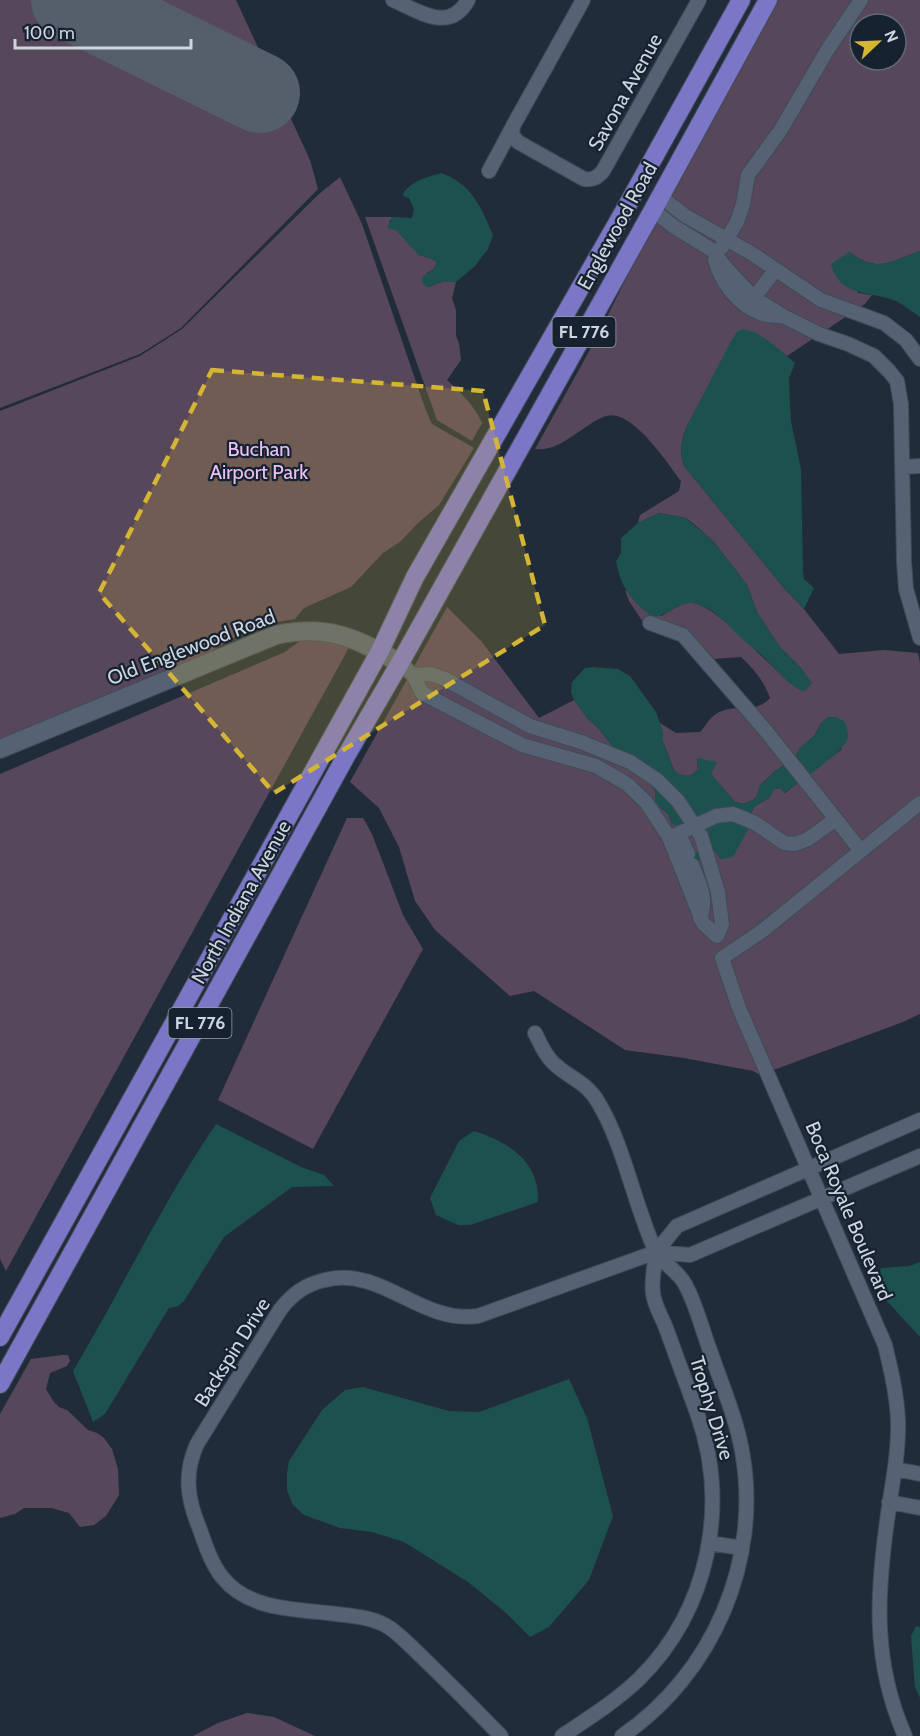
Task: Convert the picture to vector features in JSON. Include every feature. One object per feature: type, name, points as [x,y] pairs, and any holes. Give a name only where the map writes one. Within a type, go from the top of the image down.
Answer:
[{"type":"main road","name":"Englewood Road","points":[[380,651],[415,577],[741,0]]},
{"type":"main road","name":"Englewood Road","points":[[406,669],[656,203],[768,0]]},
{"type":"main road","points":[[656,203],[647,201],[646,192],[692,107],[693,86]]},
{"type":"main road","name":"North Indiana Avenue","points":[[0,1337],[380,651]]},
{"type":"main road","name":"North Indiana Avenue","points":[[0,1384],[346,756],[406,669]]},
{"type":"street","points":[[393,0],[440,19],[458,13],[468,0]]},
{"type":"street","points":[[489,171],[583,0]]},
{"type":"street","name":"Savona Avenue","points":[[513,130],[518,142],[584,178],[597,178],[699,0]]},
{"type":"street","points":[[715,253],[727,239],[743,204],[748,175],[780,131],[828,49],[861,0]]},
{"type":"street","points":[[656,203],[684,215],[727,239],[821,300],[884,323],[906,340],[920,359]]},
{"type":"street","points":[[656,203],[673,226],[715,253],[754,298],[819,334],[874,356],[897,381],[901,404],[906,589],[920,638]]},
{"type":"street","points":[[715,253],[718,270],[729,290],[751,309],[767,317],[783,316]]},
{"type":"street","points":[[754,298],[776,270]]},
{"type":"street","points":[[902,467],[920,466]]},
{"type":"street","points":[[650,623],[682,635],[766,730],[861,851]]},
{"type":"street","name":"Old Englewood Road","points":[[0,749],[276,635],[300,631],[333,633],[354,638],[380,651],[406,669]]},
{"type":"street","points":[[406,669],[445,679],[530,726],[582,742],[630,762],[657,780],[678,801],[701,836],[716,885],[722,924],[717,936],[700,918],[674,836]]},
{"type":"street","points":[[406,669],[422,693],[522,745],[596,766],[627,784],[646,802],[690,860],[703,891],[705,906],[700,918]]},
{"type":"street","points":[[722,958],[762,931],[920,803]]},
{"type":"street","points":[[674,836],[716,816],[733,814],[755,823],[783,843],[795,844],[808,839],[836,819]]},
{"type":"street","points":[[703,891],[716,885]]},
{"type":"street","name":"Boca Royale Boulevard","points":[[717,936],[739,1008],[885,1345],[893,1379],[898,1420],[879,1586],[879,1631],[887,1685],[904,1736]]},
{"type":"street","name":"Trophy Drive","points":[[535,1033],[552,1062],[585,1085],[598,1101],[656,1252],[685,1283],[735,1419],[746,1483],[746,1513],[742,1548],[730,1596],[718,1625],[703,1653],[686,1677],[663,1702],[622,1736]]},
{"type":"street","points":[[656,1252],[677,1226],[920,1120]]},
{"type":"street","name":"Backspin Drive","points":[[501,1736],[388,1626],[358,1617],[265,1604],[247,1597],[229,1584],[210,1557],[189,1501],[187,1480],[193,1454],[280,1310],[294,1294],[310,1285],[344,1277],[364,1279],[438,1314],[470,1317],[492,1312],[656,1252],[690,1255],[920,1156]]},
{"type":"street","name":"Trophy Drive","points":[[562,1736],[623,1693],[667,1647],[692,1602],[704,1570],[710,1543],[713,1509],[712,1470],[704,1432],[653,1293],[656,1252]]},
{"type":"street","points":[[894,1469],[920,1474]]},
{"type":"street","points":[[889,1502],[920,1508]]},
{"type":"street","points":[[710,1543],[742,1548]]},
{"type":"highlighted area","points":[[212,370],[483,391],[545,625],[274,793],[99,593]]},
{"type":"green space","points":[[0,0],[236,0],[310,160],[318,189],[181,328],[140,354],[0,408]]},
{"type":"green space","points":[[775,0],[920,0],[920,251],[885,264],[869,263],[849,252],[858,293],[872,295],[865,304],[787,356],[754,332],[737,332],[686,428],[682,442],[684,466],[839,654],[884,650],[918,653],[920,663],[920,1014],[760,1075],[753,1071],[684,1058],[625,1050],[534,991],[510,996],[435,930],[415,901],[399,847],[379,808],[350,782],[447,607],[482,642],[539,718],[574,700],[620,756],[649,782],[655,791],[659,806],[668,814],[672,824],[689,825],[702,860],[713,849],[721,859],[747,822],[754,807],[769,798],[774,789],[780,788],[785,793],[842,749],[822,722],[814,736],[799,749],[795,759],[775,771],[760,785],[757,796],[743,804],[735,802],[711,774],[713,770],[697,758],[698,769],[693,774],[684,776],[675,772],[663,742],[660,723],[676,733],[700,732],[716,714],[730,709],[758,706],[770,698],[758,676],[741,657],[714,659],[643,622],[629,601],[625,590],[661,616],[687,603],[698,604],[725,621],[790,681],[802,669],[779,646],[757,612],[747,585],[714,542],[694,524],[686,518],[659,513],[638,523],[640,515],[679,491],[681,481],[638,429],[627,420],[616,416],[606,416],[556,446],[535,449],[597,337],[658,214]]},
{"type":"green space","name":"Buchan Airport Park","points":[[340,177],[362,224],[432,424],[474,448],[439,505],[401,541],[383,553],[351,587],[304,608],[295,619],[251,630],[211,652],[0,741],[0,411],[140,356],[182,329],[319,194]]},
{"type":"green space","points":[[365,217],[393,217],[389,222],[419,255],[437,262],[434,269],[427,273],[428,287],[442,282],[456,282],[452,298],[456,310],[456,336],[461,360],[447,380],[471,405],[482,423],[472,441],[437,420]]},
{"type":"green space","points":[[304,638],[351,644],[6,1271],[0,1259],[0,774],[285,652]]},
{"type":"green space","points":[[347,818],[363,818],[372,834],[403,915],[423,949],[313,1149],[218,1100]]},
{"type":"green space","points":[[68,1355],[70,1361],[67,1366],[50,1373],[46,1389],[59,1407],[67,1410],[88,1430],[104,1438],[112,1449],[118,1469],[119,1495],[106,1516],[94,1525],[80,1527],[69,1513],[51,1508],[24,1508],[15,1514],[0,1518],[0,1414],[31,1359]]},
{"type":"green space","points":[[247,1713],[274,1717],[315,1736],[193,1736],[218,1723]]},
{"type":"shaded area","points":[[441,173],[461,183],[468,190],[479,206],[493,235],[488,249],[475,266],[456,282],[442,282],[427,287],[422,283],[422,277],[434,269],[437,262],[419,255],[396,230],[387,228],[393,217],[412,218],[414,209],[409,198],[404,197],[403,194],[407,189],[420,180]]},
{"type":"shaded area","points":[[920,251],[920,317],[896,301],[849,288],[835,275],[831,264],[849,252],[869,263],[885,264]]},
{"type":"shaded area","points":[[742,329],[754,332],[769,341],[795,363],[789,378],[790,406],[801,469],[803,572],[804,579],[814,588],[804,609],[784,588],[682,461],[681,447],[686,428],[731,341]]},
{"type":"shaded area","points":[[659,513],[686,518],[714,542],[747,585],[757,612],[779,646],[802,669],[812,683],[806,690],[802,691],[792,685],[762,655],[706,607],[687,603],[653,617],[628,593],[616,561],[621,553],[621,538],[638,523]]},
{"type":"shaded area","points":[[585,668],[618,669],[630,676],[656,712],[663,732],[663,742],[675,772],[685,776],[693,774],[698,769],[697,758],[717,762],[711,774],[735,802],[743,804],[753,800],[757,796],[760,785],[775,771],[795,759],[799,749],[814,736],[822,722],[828,717],[836,717],[844,721],[847,740],[829,759],[798,783],[784,793],[780,788],[774,789],[769,798],[754,807],[747,822],[749,828],[733,857],[721,859],[713,849],[702,860],[695,861],[698,850],[694,830],[672,824],[668,814],[655,802],[655,791],[649,782],[620,756],[574,700],[571,692],[572,682]]},
{"type":"shaded area","points":[[216,1124],[301,1167],[324,1175],[334,1186],[292,1187],[224,1237],[184,1301],[178,1306],[169,1308],[105,1414],[93,1422],[73,1371],[160,1215]]},
{"type":"shaded area","points":[[474,1131],[499,1141],[520,1156],[534,1176],[538,1202],[470,1225],[458,1225],[436,1215],[430,1198],[459,1141]]},
{"type":"shaded area","points":[[920,1262],[920,1337],[886,1300],[877,1284],[881,1268],[909,1266]]},
{"type":"shaded area","points":[[569,1379],[587,1418],[613,1516],[589,1580],[549,1627],[530,1637],[506,1613],[468,1582],[404,1542],[372,1532],[340,1528],[304,1515],[293,1505],[287,1490],[289,1461],[322,1410],[345,1390],[363,1387],[449,1411],[479,1412]]},
{"type":"shaded area","points":[[916,1626],[920,1627],[920,1698],[915,1687],[911,1636]]},
{"type":"runway","points":[[71,0],[260,93]]}]
